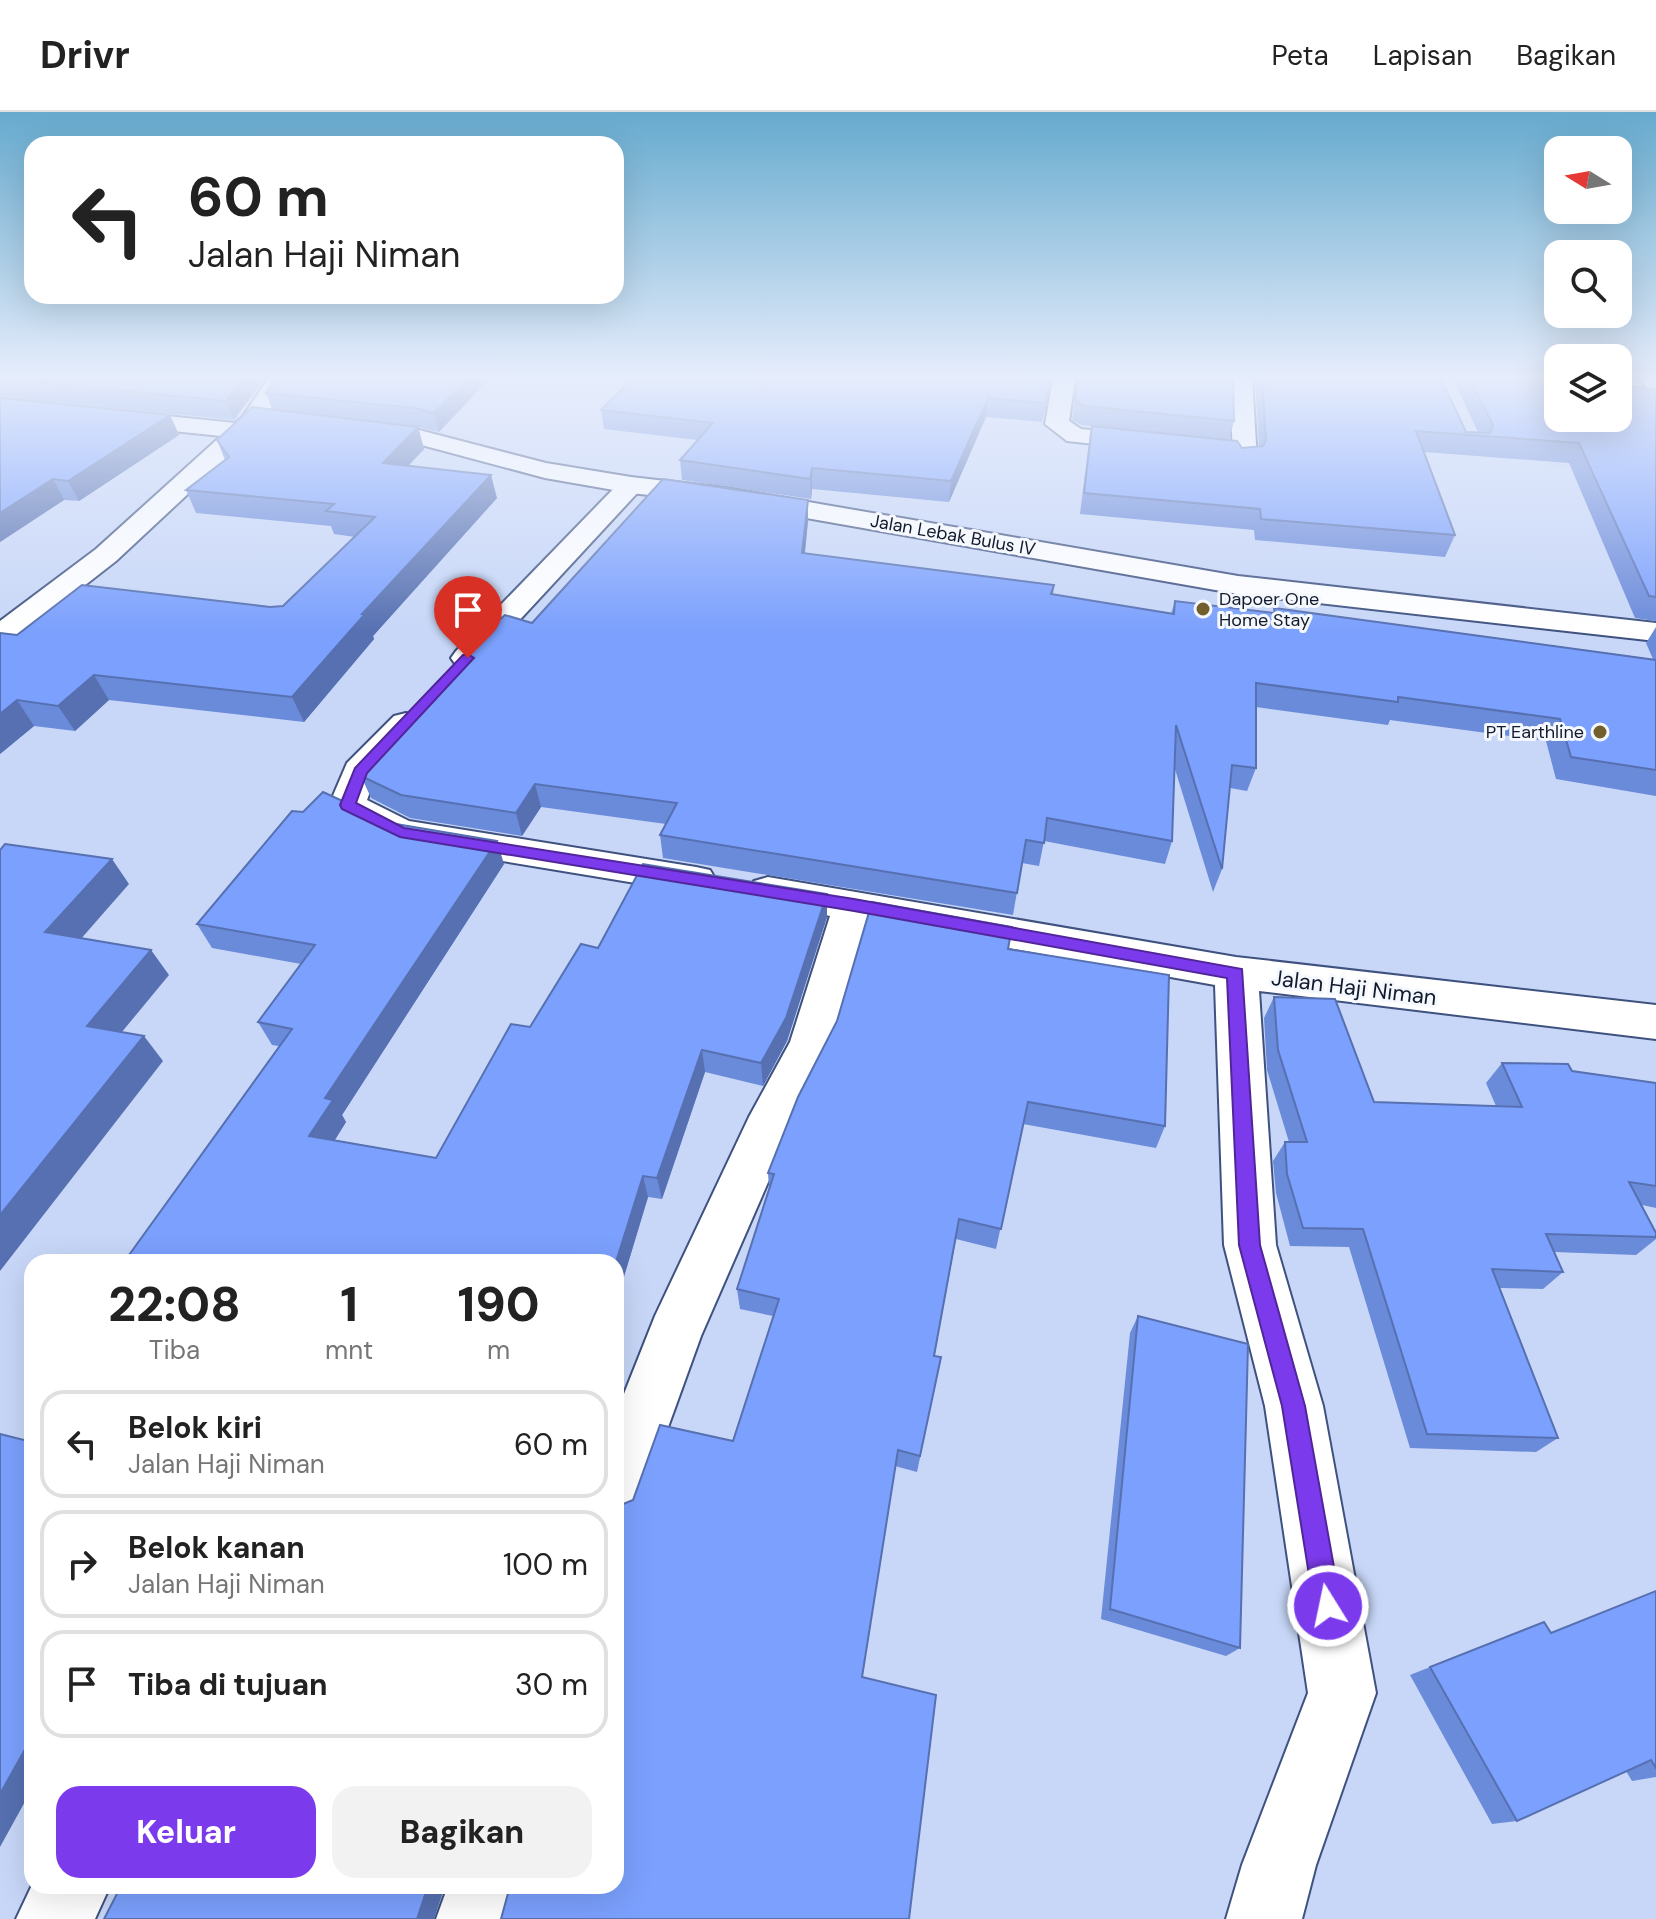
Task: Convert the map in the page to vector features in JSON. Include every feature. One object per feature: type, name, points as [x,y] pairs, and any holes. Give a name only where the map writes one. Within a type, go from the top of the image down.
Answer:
[{"type":"street","points":[[0,636],[106,555],[206,463]]},
{"type":"street","name":"Jalan Lebak Bulus IV","points":[[520,463],[631,485],[727,496],[1238,585],[1656,632]]},
{"type":"street","name":"Jalan Haji Niman","points":[[631,485],[360,771],[347,805],[400,832],[854,905],[1236,973],[1656,1022]]},
{"type":"street","points":[[624,1470],[674,1335],[773,1117],[812,1043],[854,905]]},
{"type":"street","points":[[1236,973],[1250,1245],[1294,1406],[1342,1693],[1279,1865],[1264,1919]]},
{"type":"street","points":[[54,1919],[68,1894]]},
{"type":"street","points":[[474,1919],[482,1894]]},
{"type":"building","points":[[0,463],[95,463],[68,481],[53,479],[0,513]]},
{"type":"building","points":[[221,463],[386,463],[491,475],[362,614],[365,614],[292,697],[94,675],[58,706],[17,700],[0,714],[0,633],[17,635],[82,585],[283,606],[375,517],[326,511],[334,504],[186,490]]},
{"type":"building","points":[[703,463],[959,463],[951,481],[812,468],[810,479]]},
{"type":"building","points":[[1088,463],[1428,463],[1455,535],[1261,519],[1260,509],[1084,493]]},
{"type":"building","points":[[1588,463],[1656,463],[1656,597],[1649,596]]},
{"type":"building","points":[[663,479],[808,500],[802,553],[1054,585],[1051,594],[1174,614],[1175,601],[1275,613],[1274,608],[1656,660],[1656,770],[1571,757],[1560,719],[1398,697],[1398,702],[1256,683],[1256,768],[1232,765],[1222,869],[1176,725],[1172,841],[1047,818],[1044,843],[1026,840],[1017,893],[660,835],[677,803],[535,784],[516,813],[401,795],[361,776],[370,754],[492,626],[505,615],[532,623]]},
{"type":"building","points":[[323,792],[390,823],[497,841],[325,1098],[333,1100],[309,1136],[436,1158],[511,1024],[530,1027],[581,944],[598,948],[643,864],[827,894],[786,1018],[761,1063],[702,1050],[657,1178],[643,1176],[619,1254],[130,1254],[292,1029],[258,1022],[315,945],[197,924],[292,811],[303,812]]},
{"type":"building","points":[[5,844],[112,859],[45,932],[151,950],[87,1026],[144,1036],[0,1215],[0,850]]},
{"type":"building","points":[[872,902],[1012,927],[1008,949],[1169,975],[1165,1126],[1028,1102],[1001,1229],[959,1219],[934,1356],[941,1357],[920,1456],[898,1450],[862,1677],[936,1695],[909,1919],[501,1919],[508,1894],[624,1894],[624,1504],[633,1500],[660,1425],[733,1441],[779,1299],[737,1289],[774,1174],[768,1173],[798,1097],[837,1021]]},
{"type":"building","points":[[1274,997],[1335,999],[1374,1102],[1522,1107],[1502,1063],[1568,1064],[1572,1071],[1656,1083],[1656,1186],[1629,1182],[1656,1237],[1546,1234],[1563,1272],[1492,1269],[1558,1438],[1427,1434],[1363,1229],[1303,1228],[1287,1174],[1285,1142],[1307,1142],[1278,1050]]},
{"type":"building","points":[[1138,1316],[1248,1344],[1240,1648],[1110,1609]]},
{"type":"building","points":[[0,1434],[24,1440],[24,1751],[0,1794]]},
{"type":"building","points":[[1656,1591],[1656,1768],[1651,1760],[1517,1821],[1430,1667],[1544,1622],[1551,1633]]},
{"type":"building","points":[[117,1894],[425,1894],[417,1919],[104,1919]]},
{"type":"place","name":"Dapoer One Home Stay","points":[[1203,609]]},
{"type":"place","name":"PT Earthline","points":[[1600,732]]},
{"type":"route","points":[[468,658],[360,771],[347,805],[371,820],[400,832],[854,905],[1236,973],[1250,1245],[1294,1406],[1328,1606]]}]
